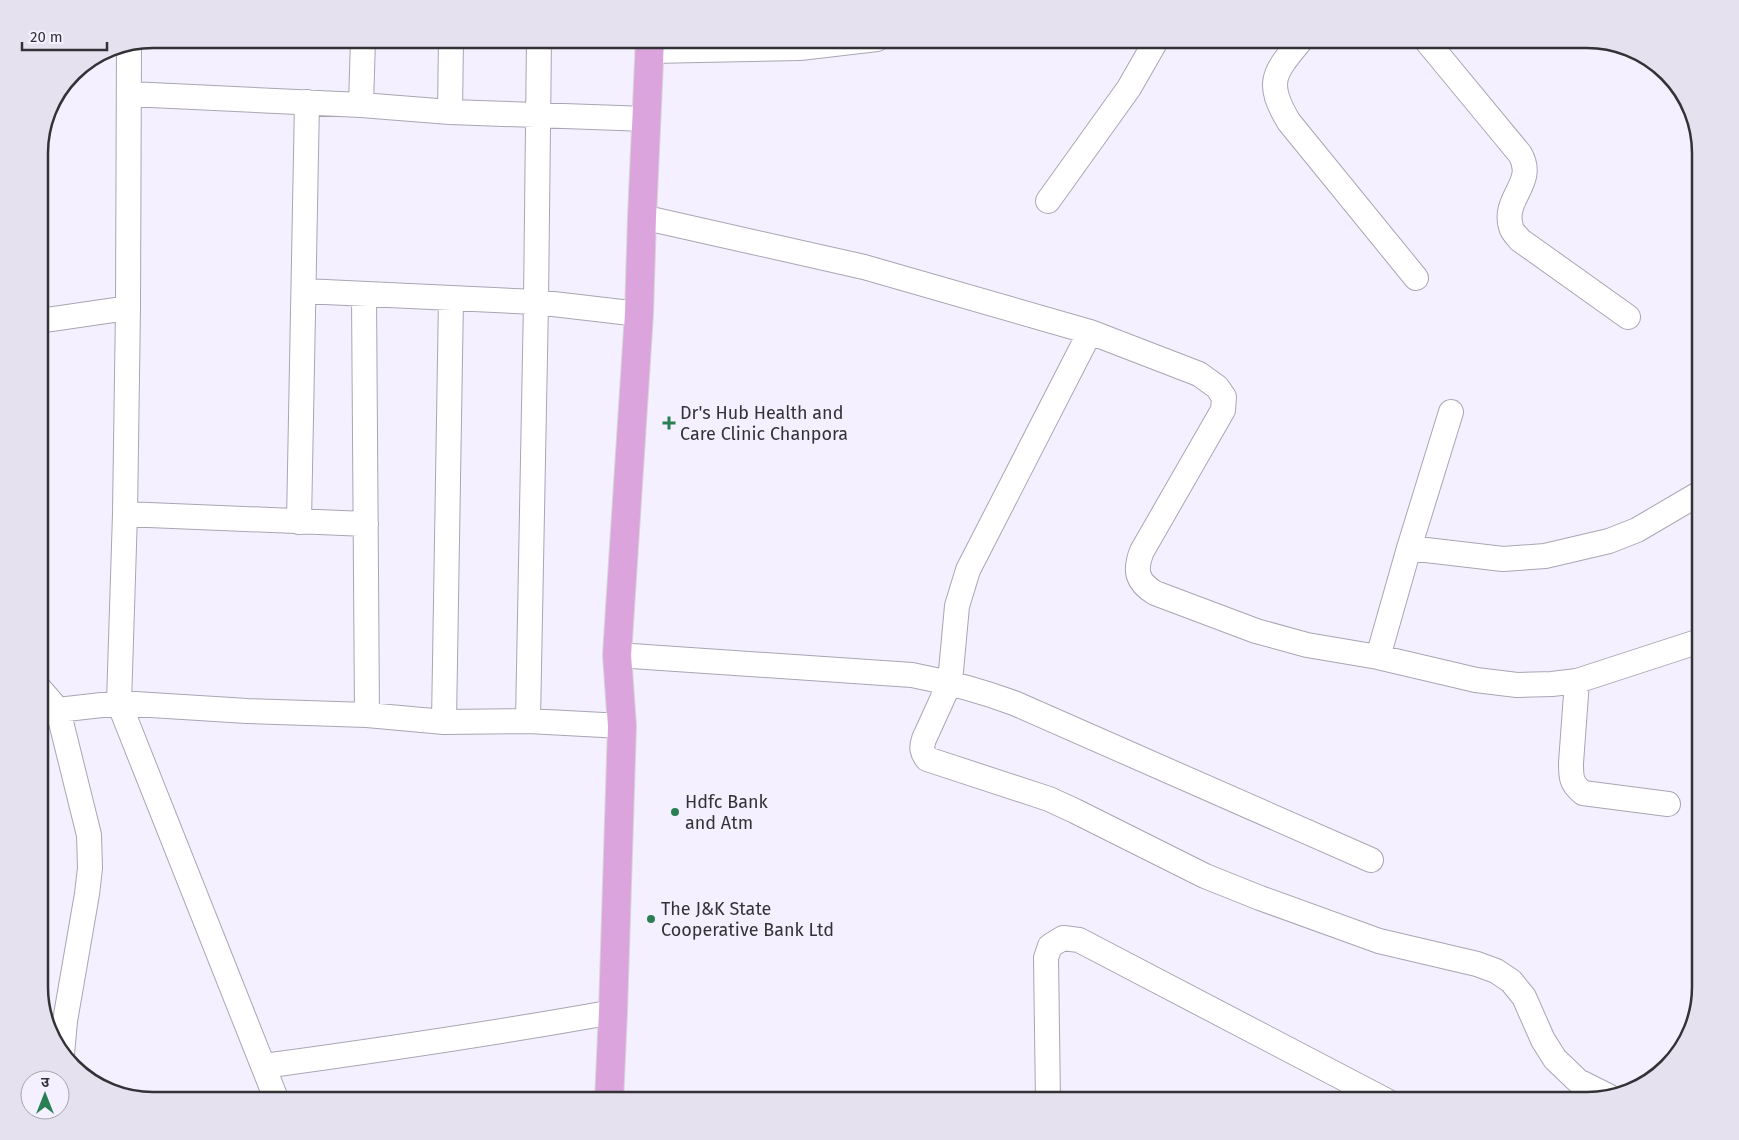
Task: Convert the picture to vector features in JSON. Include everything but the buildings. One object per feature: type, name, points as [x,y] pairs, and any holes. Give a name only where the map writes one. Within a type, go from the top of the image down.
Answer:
[{"type":"main road","points":[[609,1092],[622,726],[617,655],[639,314],[650,48]]},
{"type":"street","points":[[360,105],[363,48]]},
{"type":"street","points":[[450,112],[451,48]]},
{"type":"street","points":[[528,721],[539,48]]},
{"type":"street","points":[[1048,201],[1129,88],[1152,48]]},
{"type":"street","points":[[1295,48],[1278,69],[1274,88],[1279,106],[1288,122],[1416,278]]},
{"type":"street","points":[[1432,48],[1520,154],[1526,164],[1524,179],[1513,202],[1509,216],[1511,229],[1520,240],[1628,317]]},
{"type":"street","points":[[129,50],[128,308],[120,703],[274,1092]]},
{"type":"street","points":[[130,94],[307,102],[450,112],[647,119]]},
{"type":"street","points":[[299,522],[307,102]]},
{"type":"street","points":[[642,218],[864,267],[1090,332],[1199,374],[1217,387],[1224,397],[1223,410],[1142,551],[1137,564],[1138,575],[1145,586],[1155,593],[1256,631],[1307,645],[1378,657],[1476,680],[1517,685],[1577,681],[1692,644]]},
{"type":"street","points":[[304,291],[536,302],[639,314]]},
{"type":"street","points":[[364,294],[367,716]]},
{"type":"street","points":[[444,722],[451,298]]},
{"type":"street","points":[[48,320],[128,308]]},
{"type":"street","points":[[1090,332],[966,576],[957,606],[950,682],[922,747],[927,759],[1050,799],[1206,876],[1260,898],[1379,941],[1477,964],[1496,971],[1511,981],[1524,997],[1543,1040],[1555,1059],[1578,1081],[1599,1091]]},
{"type":"street","points":[[1378,657],[1451,412]]},
{"type":"street","points":[[1409,548],[1503,559],[1545,556],[1609,541],[1636,530],[1692,498]]},
{"type":"street","points":[[125,514],[366,524]]},
{"type":"street","points":[[617,655],[903,675],[950,682],[1014,703],[1371,860]]},
{"type":"street","points":[[1577,681],[1571,763],[1574,785],[1583,793],[1668,804]]},
{"type":"street","points":[[48,698],[58,710],[89,835],[90,868],[87,894],[63,1042]]},
{"type":"street","points":[[58,710],[120,703],[444,722],[528,721],[622,726]]},
{"type":"street","points":[[1048,1092],[1046,958],[1050,946],[1063,938],[1079,940],[1370,1092]]},
{"type":"street","points":[[264,1066],[427,1044],[613,1012]]},
{"type":"place","name":"Dr's Hub Health and Care Clinic Chanpora","points":[[669,423]]},
{"type":"place","name":"Hdfc Bank and Atm","points":[[675,812]]},
{"type":"place","name":"The J&K State Cooperative Bank Ltd","points":[[651,919]]}]
